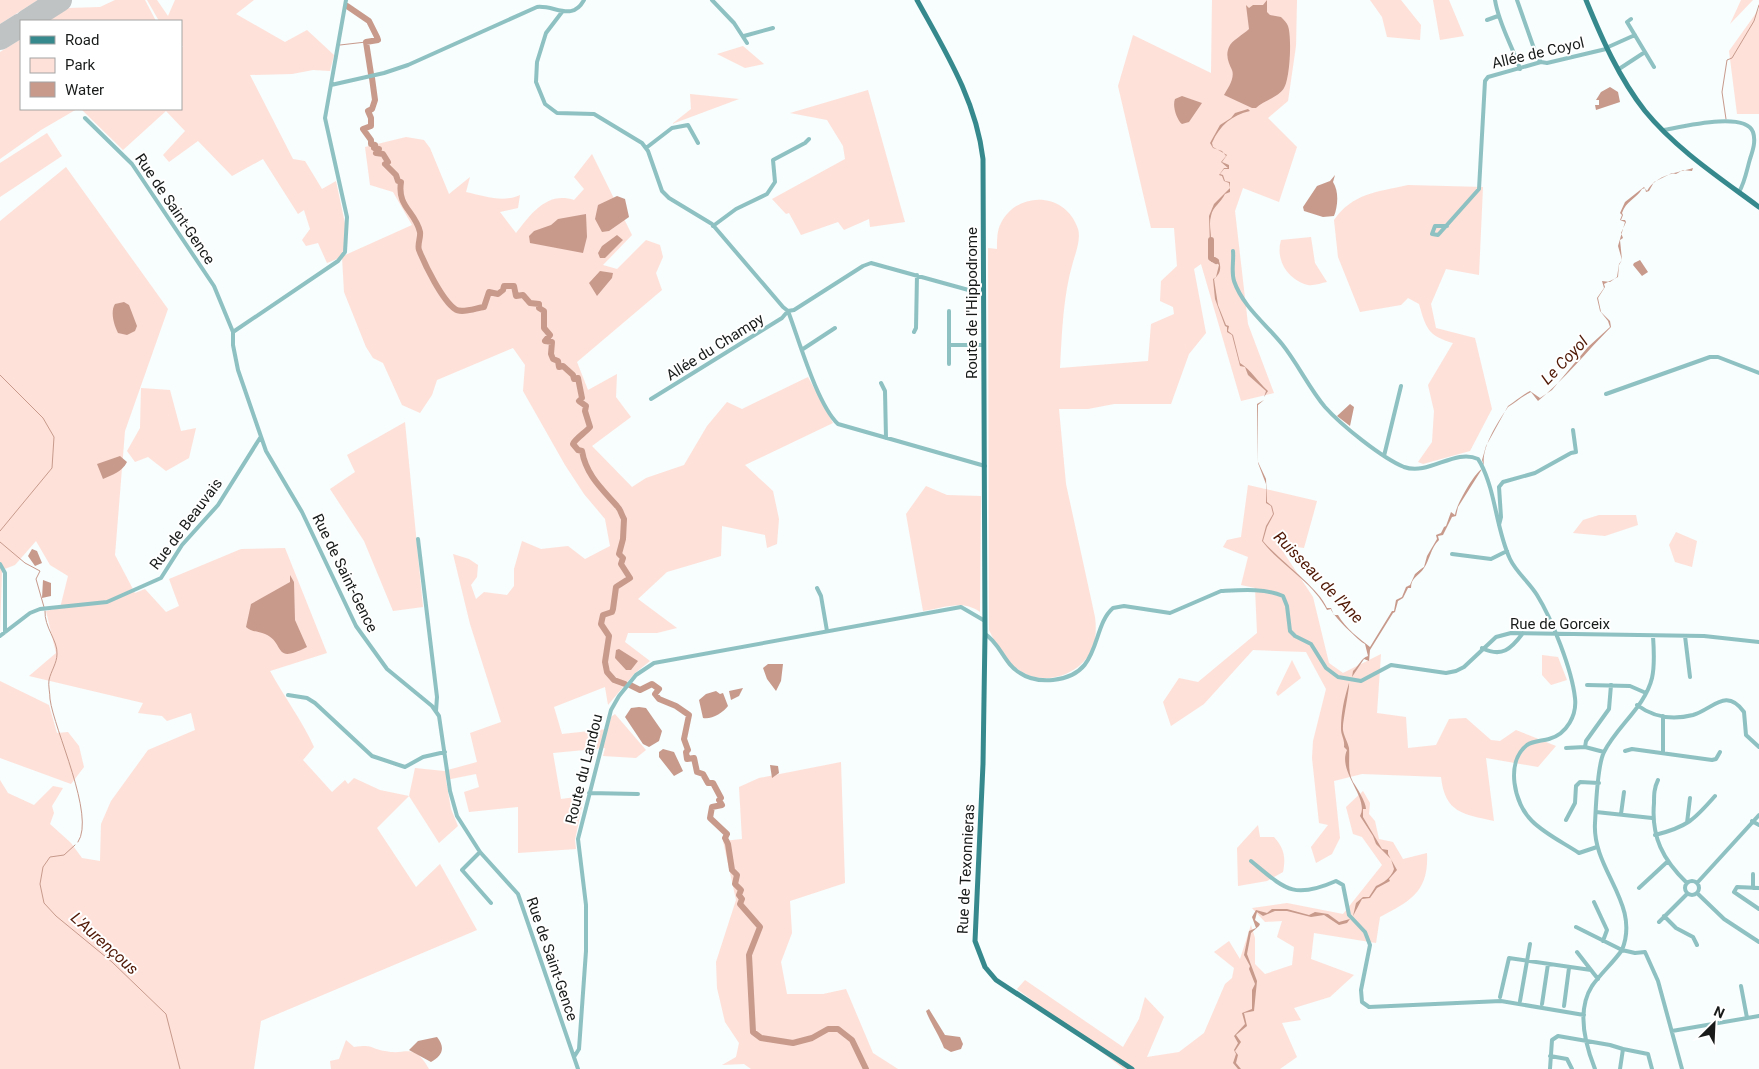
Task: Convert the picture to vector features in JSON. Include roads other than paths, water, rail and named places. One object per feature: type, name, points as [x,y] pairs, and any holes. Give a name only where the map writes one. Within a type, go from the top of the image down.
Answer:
[{"type":"main road","name":"Route de l'Hippodrome","points":[[917,0],[961,81],[976,121],[983,159],[985,621]]},
{"type":"main road","points":[[1586,0],[1606,48],[1634,95],[1664,130],[1759,207]]},
{"type":"main road","name":"Rue de Texonnieras","points":[[985,621],[984,764],[975,916],[977,951],[985,967],[996,980],[1132,1069]]},
{"type":"street","points":[[233,332],[338,261],[345,252],[347,217],[325,118],[346,0]]},
{"type":"street","points":[[540,0],[543,6]]},
{"type":"street","points":[[331,85],[384,73],[408,65],[543,6],[562,12],[575,10],[584,0]]},
{"type":"street","points":[[712,0],[744,36],[747,43]]},
{"type":"street","points":[[1495,0],[1498,16],[1520,69]]},
{"type":"street","points":[[1517,0],[1537,57],[1542,62]]},
{"type":"street","points":[[562,12],[546,33],[537,62],[536,82],[545,104],[557,113],[594,114],[646,148],[662,191],[669,198],[713,226],[788,310],[814,383],[832,418],[838,424],[985,466]]},
{"type":"street","points":[[1487,20],[1498,16]]},
{"type":"street","points":[[1631,19],[1627,22],[1654,67]]},
{"type":"street","points":[[744,36],[773,28]]},
{"type":"street","name":"Allée de Coyol","points":[[1447,226],[1479,189],[1485,81],[1488,77],[1542,62],[1547,63],[1606,48],[1635,35]]},
{"type":"street","points":[[1619,69],[1645,52]]},
{"type":"street","name":"Rue de Saint-Gence","points":[[85,118],[123,153],[132,164],[214,286],[233,332],[233,345],[238,370],[260,438],[273,464],[302,512],[356,626],[386,669],[436,711],[441,723],[450,791],[457,816],[480,852],[518,894],[578,1069]]},
{"type":"street","points":[[1664,130],[1727,122],[1738,122],[1749,126],[1753,133],[1754,144],[1739,192]]},
{"type":"street","points":[[646,148],[672,128],[688,125],[698,143]]},
{"type":"street","points":[[713,226],[736,209],[766,194],[775,182],[773,160],[809,139]]},
{"type":"street","points":[[1233,251],[1232,270],[1241,297],[1281,343],[1326,408],[1384,456],[1411,468],[1420,469],[1466,457],[1478,459],[1484,469],[1507,551],[1515,568],[1524,575],[1538,596],[1573,682],[1575,715],[1567,727],[1555,737],[1528,744],[1521,752],[1516,764],[1516,788],[1520,802],[1532,821],[1579,853],[1597,847]]},
{"type":"street","name":"Allée du Champy","points":[[651,399],[782,318],[788,310],[794,310],[863,266],[871,264],[984,294]]},
{"type":"street","points":[[914,332],[916,328],[917,275]]},
{"type":"street","points":[[949,311],[949,364]]},
{"type":"street","points":[[803,349],[835,328]]},
{"type":"street","points":[[950,345],[984,345]]},
{"type":"street","points":[[1606,394],[1710,357],[1718,357],[1759,373]]},
{"type":"street","points":[[881,383],[885,391],[886,438]]},
{"type":"street","points":[[1384,456],[1401,386]]},
{"type":"street","points":[[1499,525],[1501,517],[1499,487],[1503,482],[1535,473],[1576,452],[1573,430]]},
{"type":"street","name":"Rue de Beauvais","points":[[0,636],[30,613],[40,609],[107,602],[161,578],[182,545],[218,505],[260,438]]},
{"type":"street","points":[[418,539],[437,698],[436,711]]},
{"type":"street","points":[[1452,554],[1491,559],[1507,551]]},
{"type":"street","points":[[0,564],[5,573],[5,632]]},
{"type":"street","points":[[817,588],[821,596],[827,631]]},
{"type":"street","name":"Rue de Gorceix","points":[[985,634],[991,638],[1012,668],[1019,673],[1035,679],[1059,679],[1077,671],[1087,661],[1108,614],[1113,608],[1124,606],[1170,613],[1221,591],[1272,591],[1283,596],[1287,606],[1290,630],[1295,636],[1311,644],[1326,668],[1338,677],[1350,681],[1368,678],[1391,665],[1446,673],[1456,671],[1464,667],[1482,648],[1496,637],[1523,633],[1685,636],[1759,642]]},
{"type":"street","name":"Route du Landou","points":[[574,1057],[579,1049],[586,951],[586,905],[578,844],[589,793],[604,744],[611,710],[629,682],[647,666],[654,663],[961,607],[985,621]]},
{"type":"street","points":[[1482,648],[1493,654],[1500,653],[1514,646],[1523,633]]},
{"type":"street","points":[[1595,1069],[1586,1040],[1584,1015],[1586,1000],[1598,979],[1622,950],[1628,928],[1625,912],[1597,847],[1595,834],[1599,784],[1604,752],[1646,693],[1652,678],[1653,636]]},
{"type":"street","points":[[1685,636],[1690,677]]},
{"type":"street","points":[[1587,685],[1630,686],[1646,693]]},
{"type":"street","points":[[1585,747],[1586,741],[1609,709],[1611,686]]},
{"type":"street","points":[[288,695],[307,698],[315,703],[372,756],[381,760],[406,767],[423,756],[445,752]]},
{"type":"street","points":[[1637,706],[1653,716],[1692,715],[1718,701],[1734,702],[1744,712],[1746,735],[1759,747]]},
{"type":"street","points":[[1663,716],[1663,753]]},
{"type":"street","points":[[1566,748],[1585,747],[1604,752]]},
{"type":"street","points":[[1625,751],[1632,749],[1712,760],[1716,759],[1720,752]]},
{"type":"street","points":[[1658,780],[1655,786],[1652,818],[1655,835],[1666,862],[1687,883]]},
{"type":"street","points":[[1566,820],[1575,803],[1576,786],[1580,782],[1599,784]]},
{"type":"street","points":[[1621,814],[1624,792]]},
{"type":"street","points":[[589,793],[638,794]]},
{"type":"street","points":[[1655,835],[1677,830],[1687,824],[1715,796]]},
{"type":"street","points":[[1687,824],[1690,798]]},
{"type":"street","points":[[1596,812],[1652,818]]},
{"type":"street","points":[[1697,883],[1759,815]]},
{"type":"street","points":[[1752,821],[1759,825]]},
{"type":"street","points":[[480,852],[462,870],[491,903]]},
{"type":"street","points":[[1251,861],[1290,890],[1315,890],[1336,881],[1343,885],[1349,915],[1365,932],[1370,945],[1361,990],[1362,1002],[1369,1007],[1501,1001],[1584,1015]]},
{"type":"street","points":[[1638,888],[1666,862]]},
{"type":"street","points":[[1753,874],[1753,888]]},
{"type":"street","points":[[1687,883],[1693,881],[1697,883],[1700,889],[1693,896],[1687,894]]},
{"type":"street","points":[[1687,883],[1685,887],[1687,894]]},
{"type":"street","points":[[1759,888],[1737,887],[1734,892],[1759,909]]},
{"type":"street","points":[[1698,893],[1724,919],[1759,942]]},
{"type":"street","points":[[1659,922],[1687,894]]},
{"type":"street","points":[[1594,902],[1607,930],[1603,941]]},
{"type":"street","points":[[1664,916],[1676,928],[1693,936],[1697,945]]},
{"type":"street","points":[[1576,927],[1622,950],[1634,953],[1645,952],[1658,981],[1682,1069]]},
{"type":"street","points":[[1520,1001],[1530,944]]},
{"type":"street","points":[[1577,952],[1598,979]]},
{"type":"street","points":[[1500,997],[1508,958],[1590,970]]},
{"type":"street","points":[[1542,1004],[1548,964]]},
{"type":"street","points":[[1564,1006],[1569,968]]},
{"type":"street","points":[[1741,986],[1747,1018]]},
{"type":"street","points":[[1672,1031],[1759,1016]]},
{"type":"street","points":[[1550,1069],[1552,1040],[1558,1036],[1586,1040],[1623,1050],[1648,1054],[1652,1069]]},
{"type":"street","points":[[1620,1069],[1623,1050]]},
{"type":"street","points":[[1550,1056],[1568,1059],[1572,1069]]},
{"type":"water","points":[[1267,0],[1267,12],[1270,15],[1281,17],[1288,26],[1290,39],[1289,67],[1286,83],[1282,91],[1256,108],[1252,108],[1224,95],[1233,76],[1227,53],[1232,42],[1249,29],[1246,5],[1249,8],[1253,5],[1263,5]]},
{"type":"water","points":[[1610,87],[1618,92],[1620,102],[1596,110],[1595,105],[1599,105],[1599,100],[1596,100],[1601,92]]},
{"type":"water","points":[[1182,96],[1202,103],[1189,122],[1182,124],[1177,116],[1174,105],[1175,99]]},
{"type":"water","points":[[1248,109],[1250,111],[1232,118],[1219,131],[1212,143],[1213,147],[1217,149],[1213,148],[1210,143],[1220,125],[1235,113]]},
{"type":"water","points":[[1224,153],[1227,155],[1222,162],[1229,165],[1229,169],[1224,169],[1220,174],[1223,175],[1225,181],[1230,182],[1230,188],[1229,183],[1224,181],[1222,176],[1219,175],[1224,168],[1228,168],[1221,162],[1226,156]]},
{"type":"water","points":[[1335,175],[1333,182],[1337,199],[1334,216],[1323,217],[1304,211],[1303,207],[1317,186],[1330,181]]},
{"type":"water","points":[[1644,187],[1624,209],[1621,220],[1626,222],[1623,228],[1625,222],[1620,220],[1622,215],[1620,213],[1625,202]]},
{"type":"water","points":[[1230,188],[1230,192],[1225,194],[1212,213],[1210,220],[1210,246],[1209,216],[1214,204]]},
{"type":"water","points":[[617,196],[625,199],[629,217],[609,231],[602,232],[595,219],[598,205]]},
{"type":"water","points":[[586,214],[587,237],[583,253],[530,243],[529,236],[534,231],[551,225],[558,219]]},
{"type":"water","points":[[1621,234],[1623,238],[1620,240],[1622,260],[1618,246]]},
{"type":"water","points":[[617,235],[623,240],[605,258],[600,258],[598,253],[602,246]]},
{"type":"water","points":[[1212,258],[1219,261],[1220,264],[1220,272],[1216,277],[1219,265],[1216,262],[1211,262]]},
{"type":"water","points":[[1640,260],[1648,272],[1642,276],[1633,265]]},
{"type":"water","points":[[600,271],[613,273],[612,278],[597,296],[589,283]]},
{"type":"water","points":[[1216,277],[1214,279],[1218,305],[1226,325],[1229,326],[1228,331],[1233,335],[1240,363],[1248,369],[1268,391],[1264,397],[1266,391],[1248,375],[1245,367],[1240,366],[1232,335],[1227,332],[1227,327],[1225,326],[1215,299],[1213,279]]},
{"type":"water","points":[[1602,281],[1608,282],[1604,284],[1605,287],[1598,298],[1601,312],[1610,321],[1611,327],[1557,384],[1588,347],[1610,327],[1600,311],[1597,298],[1604,288]]},
{"type":"water","points":[[124,302],[129,305],[137,326],[135,331],[127,335],[118,333],[113,315],[115,304]]},
{"type":"water","points":[[1530,391],[1540,398],[1547,394],[1538,401],[1531,392],[1508,407],[1505,412],[1508,406]]},
{"type":"water","points":[[1264,400],[1258,405],[1258,462],[1266,479],[1267,502],[1272,506],[1274,514],[1267,527],[1263,541],[1308,583],[1323,600],[1327,608],[1331,608],[1333,613],[1331,609],[1327,610],[1314,591],[1262,541],[1266,526],[1273,514],[1271,506],[1266,503],[1266,484],[1258,463],[1257,404]]},
{"type":"water","points":[[1350,404],[1354,407],[1350,426],[1337,416]]},
{"type":"water","points":[[1505,412],[1488,443],[1495,427]]},
{"type":"water","points":[[1488,443],[1485,451],[1484,466],[1482,460],[1486,446]]},
{"type":"water","points":[[120,456],[127,462],[125,465],[116,473],[103,479],[97,464]]},
{"type":"water","points":[[1482,469],[1458,507],[1456,516],[1452,517],[1443,535],[1438,536],[1439,540],[1434,546],[1426,565],[1414,579],[1411,588],[1408,588],[1403,598],[1398,601],[1395,612],[1370,650],[1369,661],[1364,659],[1352,677],[1353,671],[1364,658],[1368,656],[1365,644],[1362,642],[1340,622],[1335,615],[1338,615],[1357,637],[1370,647],[1392,611],[1394,611],[1396,600],[1402,597],[1415,574],[1424,567],[1427,556],[1437,539],[1436,535],[1441,533],[1446,526],[1451,512],[1455,515],[1456,510],[1466,489]]},
{"type":"water","points":[[32,549],[37,551],[42,563],[35,566],[28,556]]},
{"type":"water","points":[[290,575],[294,582],[295,620],[307,647],[289,654],[281,651],[276,642],[265,634],[252,631],[246,627],[251,604],[290,582]]},
{"type":"water","points":[[43,580],[51,583],[51,596],[42,598]]},
{"type":"water","points":[[619,649],[638,661],[631,670],[626,670],[615,658],[616,650]]},
{"type":"water","points":[[768,664],[783,664],[781,681],[776,691],[767,679],[763,668]]},
{"type":"water","points":[[1349,683],[1343,729],[1349,748],[1350,774],[1366,806],[1366,809],[1363,809],[1363,817],[1382,849],[1388,850],[1391,859],[1376,844],[1360,816],[1362,809],[1361,801],[1346,767],[1345,758],[1347,750],[1344,747],[1341,723]]},
{"type":"water","points":[[743,688],[739,696],[731,700],[729,691]]},
{"type":"water","points":[[716,691],[720,694],[723,693],[728,706],[717,715],[703,718],[699,700],[706,694]]},
{"type":"water","points":[[631,708],[646,708],[662,731],[659,741],[649,747],[643,744],[625,717]]},
{"type":"water","points":[[663,749],[674,752],[683,771],[674,776],[659,757],[659,752]]},
{"type":"water","points":[[770,765],[778,766],[779,773],[772,778]]},
{"type":"water","points":[[1391,860],[1397,870],[1389,879],[1390,881],[1377,888],[1370,898],[1362,899],[1353,916],[1356,903],[1363,897],[1369,897],[1376,886],[1389,878],[1394,869]]},
{"type":"water","points":[[1272,909],[1287,909],[1309,915],[1315,912],[1328,914],[1339,922],[1350,919],[1347,923],[1339,925],[1324,915],[1311,917],[1287,911],[1275,911],[1263,916],[1257,912],[1255,920],[1260,924],[1259,926],[1251,933],[1247,954],[1257,981],[1254,1011],[1244,1013],[1247,1026],[1236,1035],[1241,1042],[1235,1051],[1238,1055],[1236,1063],[1241,1069],[1238,1069],[1233,1063],[1236,1054],[1234,1050],[1238,1043],[1234,1036],[1245,1024],[1242,1013],[1252,1009],[1252,990],[1255,984],[1249,969],[1250,966],[1244,955],[1249,931],[1256,928],[1252,917],[1256,910],[1267,913]]},
{"type":"water","points":[[929,1009],[945,1035],[960,1037],[963,1044],[961,1049],[951,1052],[944,1048],[926,1011]]},
{"type":"water","points":[[437,1037],[442,1051],[431,1062],[409,1050],[418,1041]]},
{"type":"waterway","name":"Le Coyol","points":[[1726,119],[1722,92],[1727,60],[1732,58],[1754,21],[1759,5]]},
{"type":"waterway","points":[[347,6],[369,21],[377,37],[378,40],[366,42],[371,74]]},
{"type":"waterway","points":[[340,45],[366,42]]},
{"type":"waterway","points":[[372,78],[375,100],[372,109],[368,111],[371,118],[371,126],[363,129],[371,140],[371,144],[375,145],[374,148],[379,149],[376,153],[383,154],[388,162],[385,164],[396,175],[398,181],[401,182],[400,190],[404,203],[418,225],[420,232],[419,250],[439,290],[455,309],[461,311],[484,307],[489,292],[498,294],[503,290],[504,286],[514,286],[516,296],[523,295],[530,303],[539,304],[539,308],[544,311],[544,328],[550,335],[545,341],[552,342],[551,354],[553,359],[558,361],[559,367],[563,366],[573,375],[574,379],[578,378],[582,398],[579,401],[586,406],[585,411],[590,427],[573,444],[578,450],[582,451],[591,474],[618,508],[624,519],[623,539],[619,554],[623,558],[621,564],[630,578],[616,587],[612,612],[603,615],[601,624],[609,636],[605,662],[607,672],[614,680],[625,684]]},
{"type":"waterway","name":"Ruisseau de l'Ane","points":[[1211,240],[1211,258],[1216,261]]},
{"type":"waterway","name":"L'Aurençous","points":[[0,375],[43,418],[54,437],[52,468],[0,531]]},
{"type":"waterway","name":"L'Aurençous","points":[[0,542],[25,563],[40,571],[36,579],[44,607]]},
{"type":"waterway","name":"Le Coyol","points":[[1417,573],[1423,568]]},
{"type":"waterway","name":"L'Aurençous","points":[[45,611],[45,617],[57,649],[56,661],[49,680],[50,699],[82,813],[82,830],[78,842]]},
{"type":"waterway","points":[[630,685],[640,690],[652,684],[659,689],[655,694],[659,699],[676,706],[689,715],[684,739],[688,750],[686,752],[687,759],[694,758],[697,772],[703,774],[708,783],[713,783],[721,798],[719,800],[722,805],[712,807],[710,818],[727,834],[725,838],[728,844],[732,870],[737,875],[735,884],[741,890],[739,895],[742,899],[740,904],[760,927],[749,955],[753,1032],[761,1038],[793,1043],[812,1038],[828,1029],[838,1029],[852,1040],[866,1069]]},
{"type":"waterway","name":"L'Aurençous","points":[[75,845],[64,855],[50,857],[43,867],[40,884],[44,903],[56,916],[112,962],[166,1014],[180,1069]]}]
